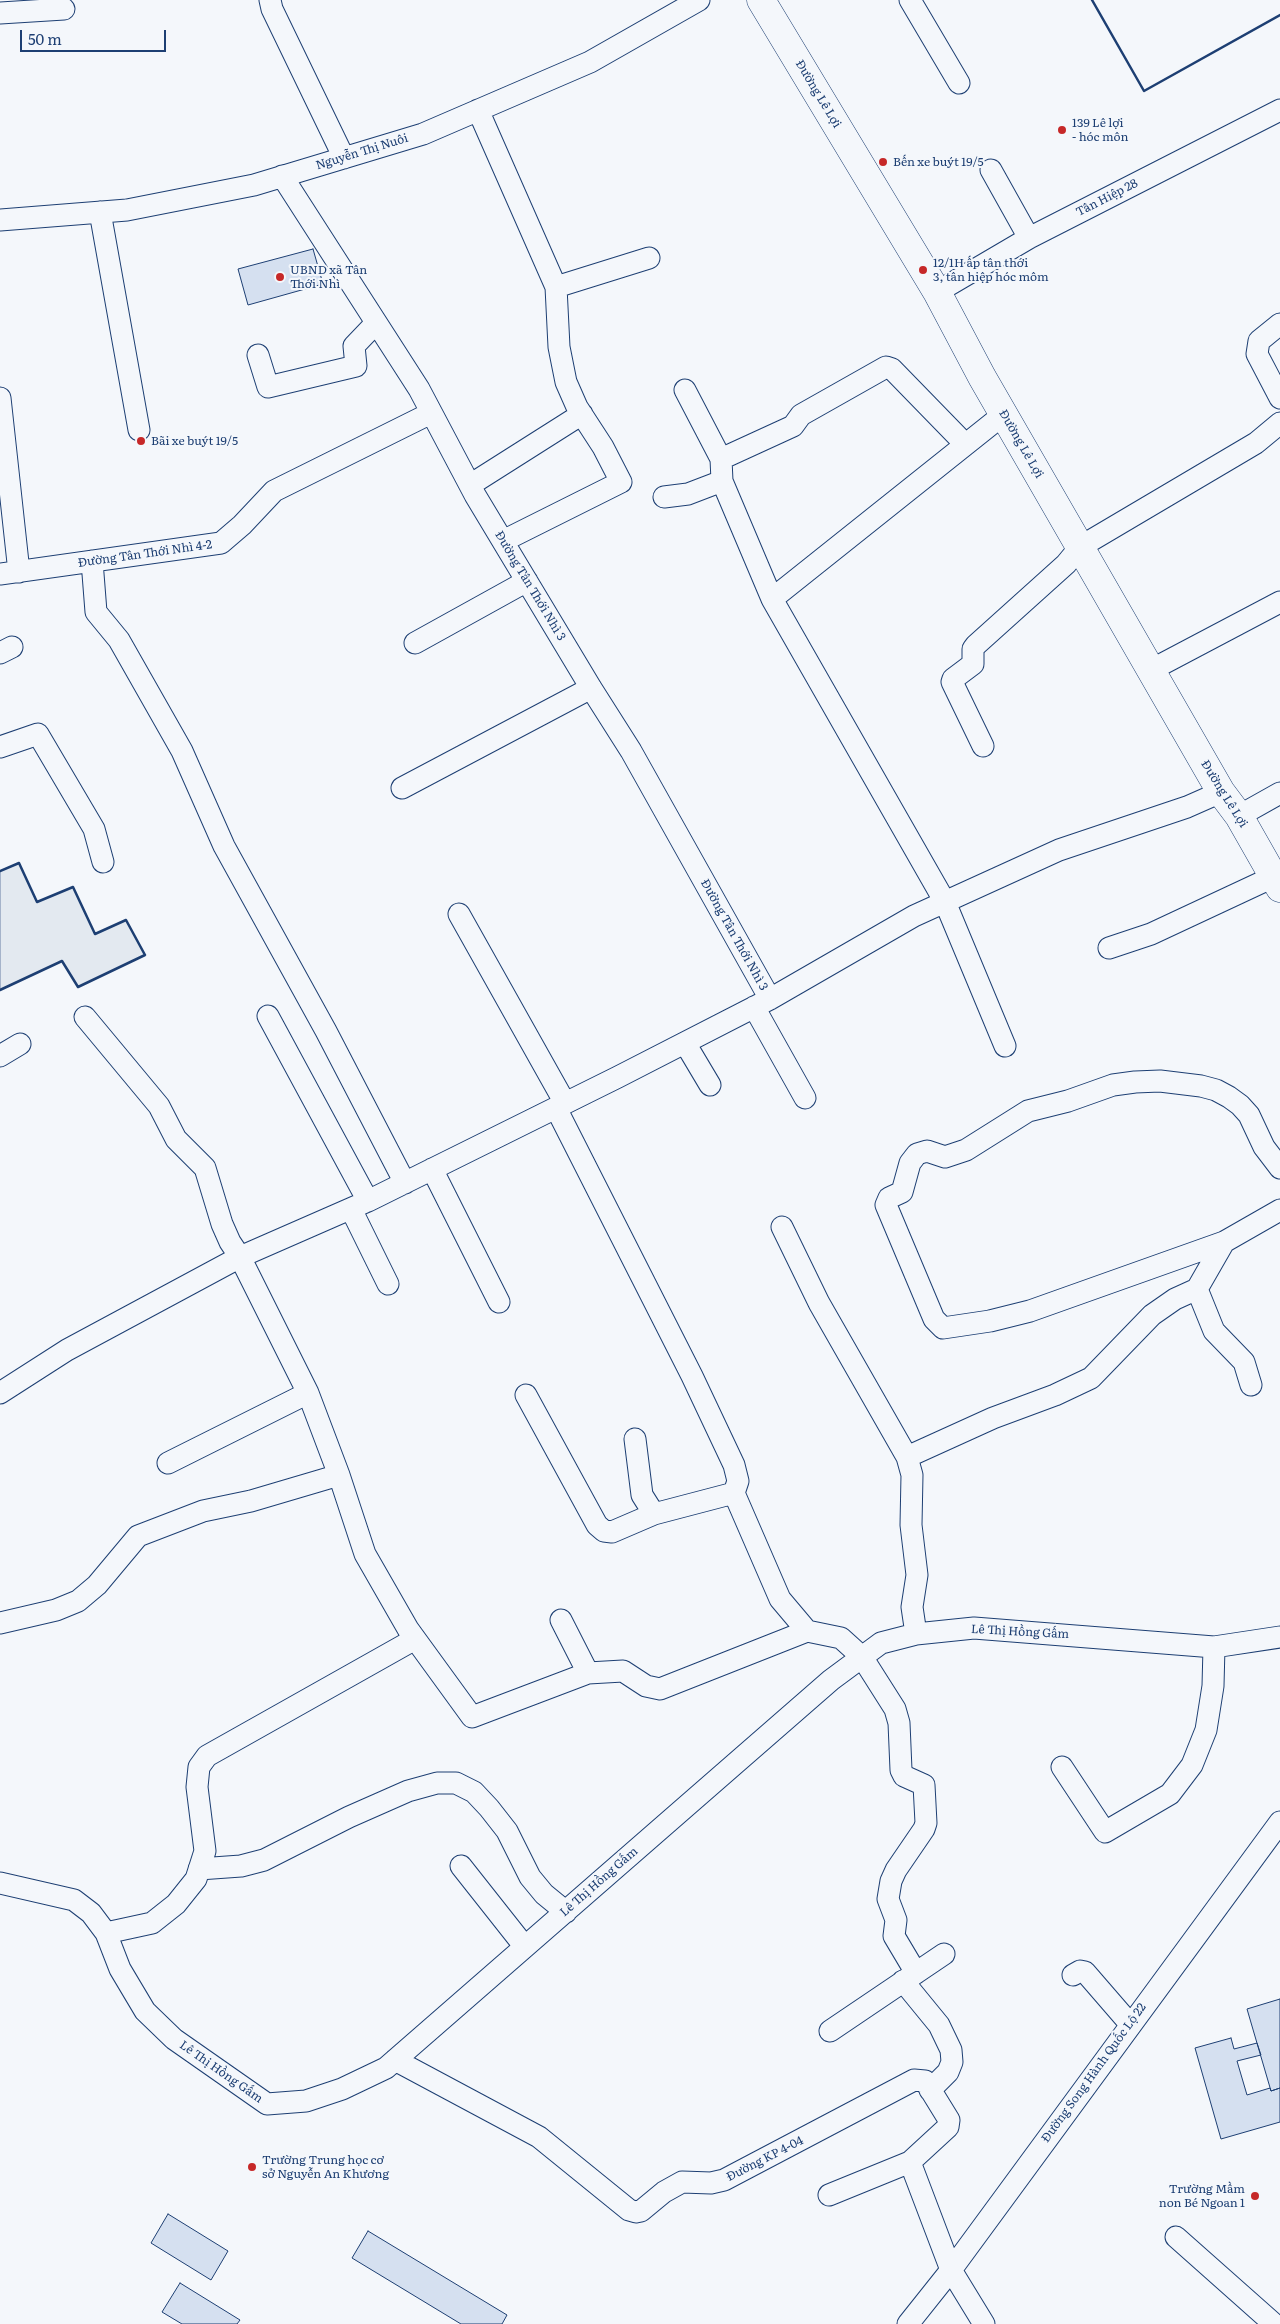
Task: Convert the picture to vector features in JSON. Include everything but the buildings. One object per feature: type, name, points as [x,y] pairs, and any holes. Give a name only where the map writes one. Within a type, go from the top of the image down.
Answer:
[{"type":"main road","name":"Đường Lê Lợi","points":[[762,0],[937,292],[1004,414],[1221,792],[1239,816],[1277,882]]},
{"type":"street","points":[[270,0],[272,9],[344,158]]},
{"type":"street","name":"Nguyễn Thị Nuôi","points":[[0,220],[127,210],[254,185],[423,134],[590,62],[699,0]]},
{"type":"street","points":[[910,0],[960,83]]},
{"type":"street","points":[[0,13],[64,9]]},
{"type":"street","points":[[478,110],[556,287],[559,347],[566,382],[621,482],[503,541]]},
{"type":"street","name":"Tân Hiệp 28","points":[[937,292],[1029,238],[1280,110]]},
{"type":"street","points":[[991,170],[1029,238]]},
{"type":"street","name":"Đường Tân Thới Nhì 3","points":[[282,176],[431,413],[503,541],[631,751],[762,1003],[806,1098]]},
{"type":"street","points":[[100,212],[139,430]]},
{"type":"street","points":[[556,287],[649,258]]},
{"type":"street","points":[[258,355],[268,388],[356,366],[354,346],[376,323]]},
{"type":"street","points":[[1280,324],[1259,341],[1257,348],[1257,354],[1280,398]]},
{"type":"street","points":[[721,458],[793,426],[801,415],[886,367],[892,369],[965,444]]},
{"type":"street","points":[[685,390],[721,458],[722,481],[772,599],[945,902],[1005,1046]]},
{"type":"street","points":[[0,398],[10,573]]},
{"type":"street","name":"Đường Tân Thới Nhì 4-2","points":[[10,573],[221,543],[242,525],[274,491],[431,413]]},
{"type":"street","points":[[470,485],[582,414]]},
{"type":"street","points":[[772,599],[1004,414]]},
{"type":"street","points":[[983,746],[952,680],[973,664],[973,649],[976,645],[1066,564],[1080,546],[1256,443],[1280,423]]},
{"type":"street","points":[[664,497],[688,494],[722,481]]},
{"type":"street","points":[[92,561],[96,612],[120,640],[182,751],[224,846],[308,996],[405,1183]]},
{"type":"street","points":[[415,643],[527,581]]},
{"type":"street","points":[[1152,670],[1280,602]]},
{"type":"street","points":[[402,788],[591,688]]},
{"type":"street","points":[[0,747],[38,734],[94,829],[103,862]]},
{"type":"street","points":[[0,1393],[67,1350],[240,1257],[405,1183],[685,1043],[762,1003],[914,916],[1059,850],[1187,807],[1221,792]]},
{"type":"street","points":[[1239,816],[1280,793]]},
{"type":"street","points":[[1108,948],[1151,934],[1277,882]]},
{"type":"street","points":[[459,914],[560,1105],[734,1465],[738,1481],[734,1493],[780,1599],[807,1631]]},
{"type":"street","points":[[268,1016],[359,1205],[388,1284]]},
{"type":"street","points":[[85,1017],[159,1106],[176,1139],[205,1168],[222,1224],[230,1242],[240,1257],[308,1393],[339,1474],[365,1554],[415,1640],[472,1717],[588,1673],[623,1671],[646,1686],[660,1689],[807,1631],[841,1638],[862,1658],[895,1709],[899,1723],[901,1770],[904,1776],[924,1785],[926,1823],[924,1829],[896,1870],[891,1881],[888,1899],[896,1920],[894,1936],[910,1977],[939,2025],[951,2050],[952,2062],[948,2072],[930,2090],[949,2124],[910,2162],[829,2195]]},
{"type":"street","points":[[685,1043],[710,1085]]},
{"type":"street","points":[[0,1056],[20,1044]]},
{"type":"street","points":[[1280,1168],[1264,1147],[1248,1115],[1230,1097],[1216,1090],[1201,1086],[1160,1082],[1135,1082],[1113,1085],[1068,1101],[1028,1111],[966,1150],[945,1157],[927,1151],[917,1154],[910,1163],[902,1192],[889,1198],[886,1205],[934,1319],[943,1328],[990,1321],[1030,1311],[1224,1242],[1280,1210]]},
{"type":"street","points":[[432,1169],[499,1302]]},
{"type":"street","points":[[782,1227],[819,1303],[908,1457],[912,1475],[911,1525],[917,1575],[912,1607],[916,1634]]},
{"type":"street","points":[[908,1457],[993,1418],[1080,1384],[1099,1371],[1130,1335],[1152,1315],[1175,1299],[1197,1290],[1224,1242]]},
{"type":"street","points":[[1197,1290],[1214,1331],[1244,1362],[1251,1385]]},
{"type":"street","points":[[168,1463],[308,1393]]},
{"type":"street","points":[[526,1395],[597,1525],[604,1531],[612,1532],[654,1514],[734,1493]]},
{"type":"street","points":[[635,1439],[642,1495],[654,1514]]},
{"type":"street","points":[[0,1623],[56,1610],[78,1601],[97,1584],[138,1536],[203,1512],[252,1501],[339,1474]]},
{"type":"street","points":[[560,1620],[588,1673]]},
{"type":"street","name":"Lê Thị Hồng Gấm","points":[[0,1883],[74,1900],[91,1913],[106,1933],[120,1969],[145,2010],[174,2039],[267,2104],[306,2101],[342,2089],[386,2068],[831,1680],[881,1643],[916,1634],[974,1628],[1214,1647],[1280,1637]]},
{"type":"street","points":[[106,1933],[152,1923],[176,1904],[196,1878],[205,1851],[197,1787],[199,1767],[207,1756],[415,1640]]},
{"type":"street","points":[[1062,1766],[1104,1832],[1170,1794],[1192,1766],[1206,1730],[1212,1686],[1214,1647]]},
{"type":"street","points":[[199,1869],[241,1866],[264,1860],[349,1817],[408,1791],[437,1783],[456,1783],[467,1787],[489,1808],[506,1832],[534,1881],[544,1894],[566,1912]]},
{"type":"street","name":"Đường Song Hành Quốc Lộ 22","points":[[908,2324],[951,2270],[1280,1822]]},
{"type":"street","points":[[461,1866],[525,1947]]},
{"type":"street","points":[[830,2031],[944,1954]]},
{"type":"street","points":[[1073,1975],[1080,1971],[1085,1972],[1130,2024]]},
{"type":"street","name":"Đường KP 4-04","points":[[395,2060],[539,2137],[629,2210],[636,2212],[641,2211],[664,2192],[682,2182],[724,2180],[914,2080],[925,2081],[930,2090]]},
{"type":"street","points":[[910,2162],[951,2270],[984,2324]]},
{"type":"street","points":[[1176,2237],[1274,2324]]},
{"type":"shaded area","points":[[19,863],[37,902],[73,887],[95,934],[126,920],[145,955],[78,987],[62,961],[0,990],[0,871]]},
{"type":"wall","points":[[1092,0],[1144,91],[1280,15]]},
{"type":"wall","points":[[0,871],[19,863],[37,902],[73,887],[95,934],[126,920],[145,955],[78,987],[62,961],[0,990]]},
{"type":"place","name":"139 Lê lợi - hóc môn","points":[[1062,130]]},
{"type":"place","name":"Bến xe buýt 19/5","points":[[883,162]]},
{"type":"place","name":"12/1H ấp tân thới 3, tân hiệp hóc môm","points":[[923,270]]},
{"type":"place","name":"UBND xã Tân Thới Nhì","points":[[280,277]]},
{"type":"place","name":"Bãi xe buýt 19/5","points":[[141,441]]},
{"type":"place","name":"Trường Trung học cơ sở Nguyễn An Khương","points":[[252,2167]]},
{"type":"place","name":"Trường Mầm non Bé Ngoan 1","points":[[1255,2196]]}]
